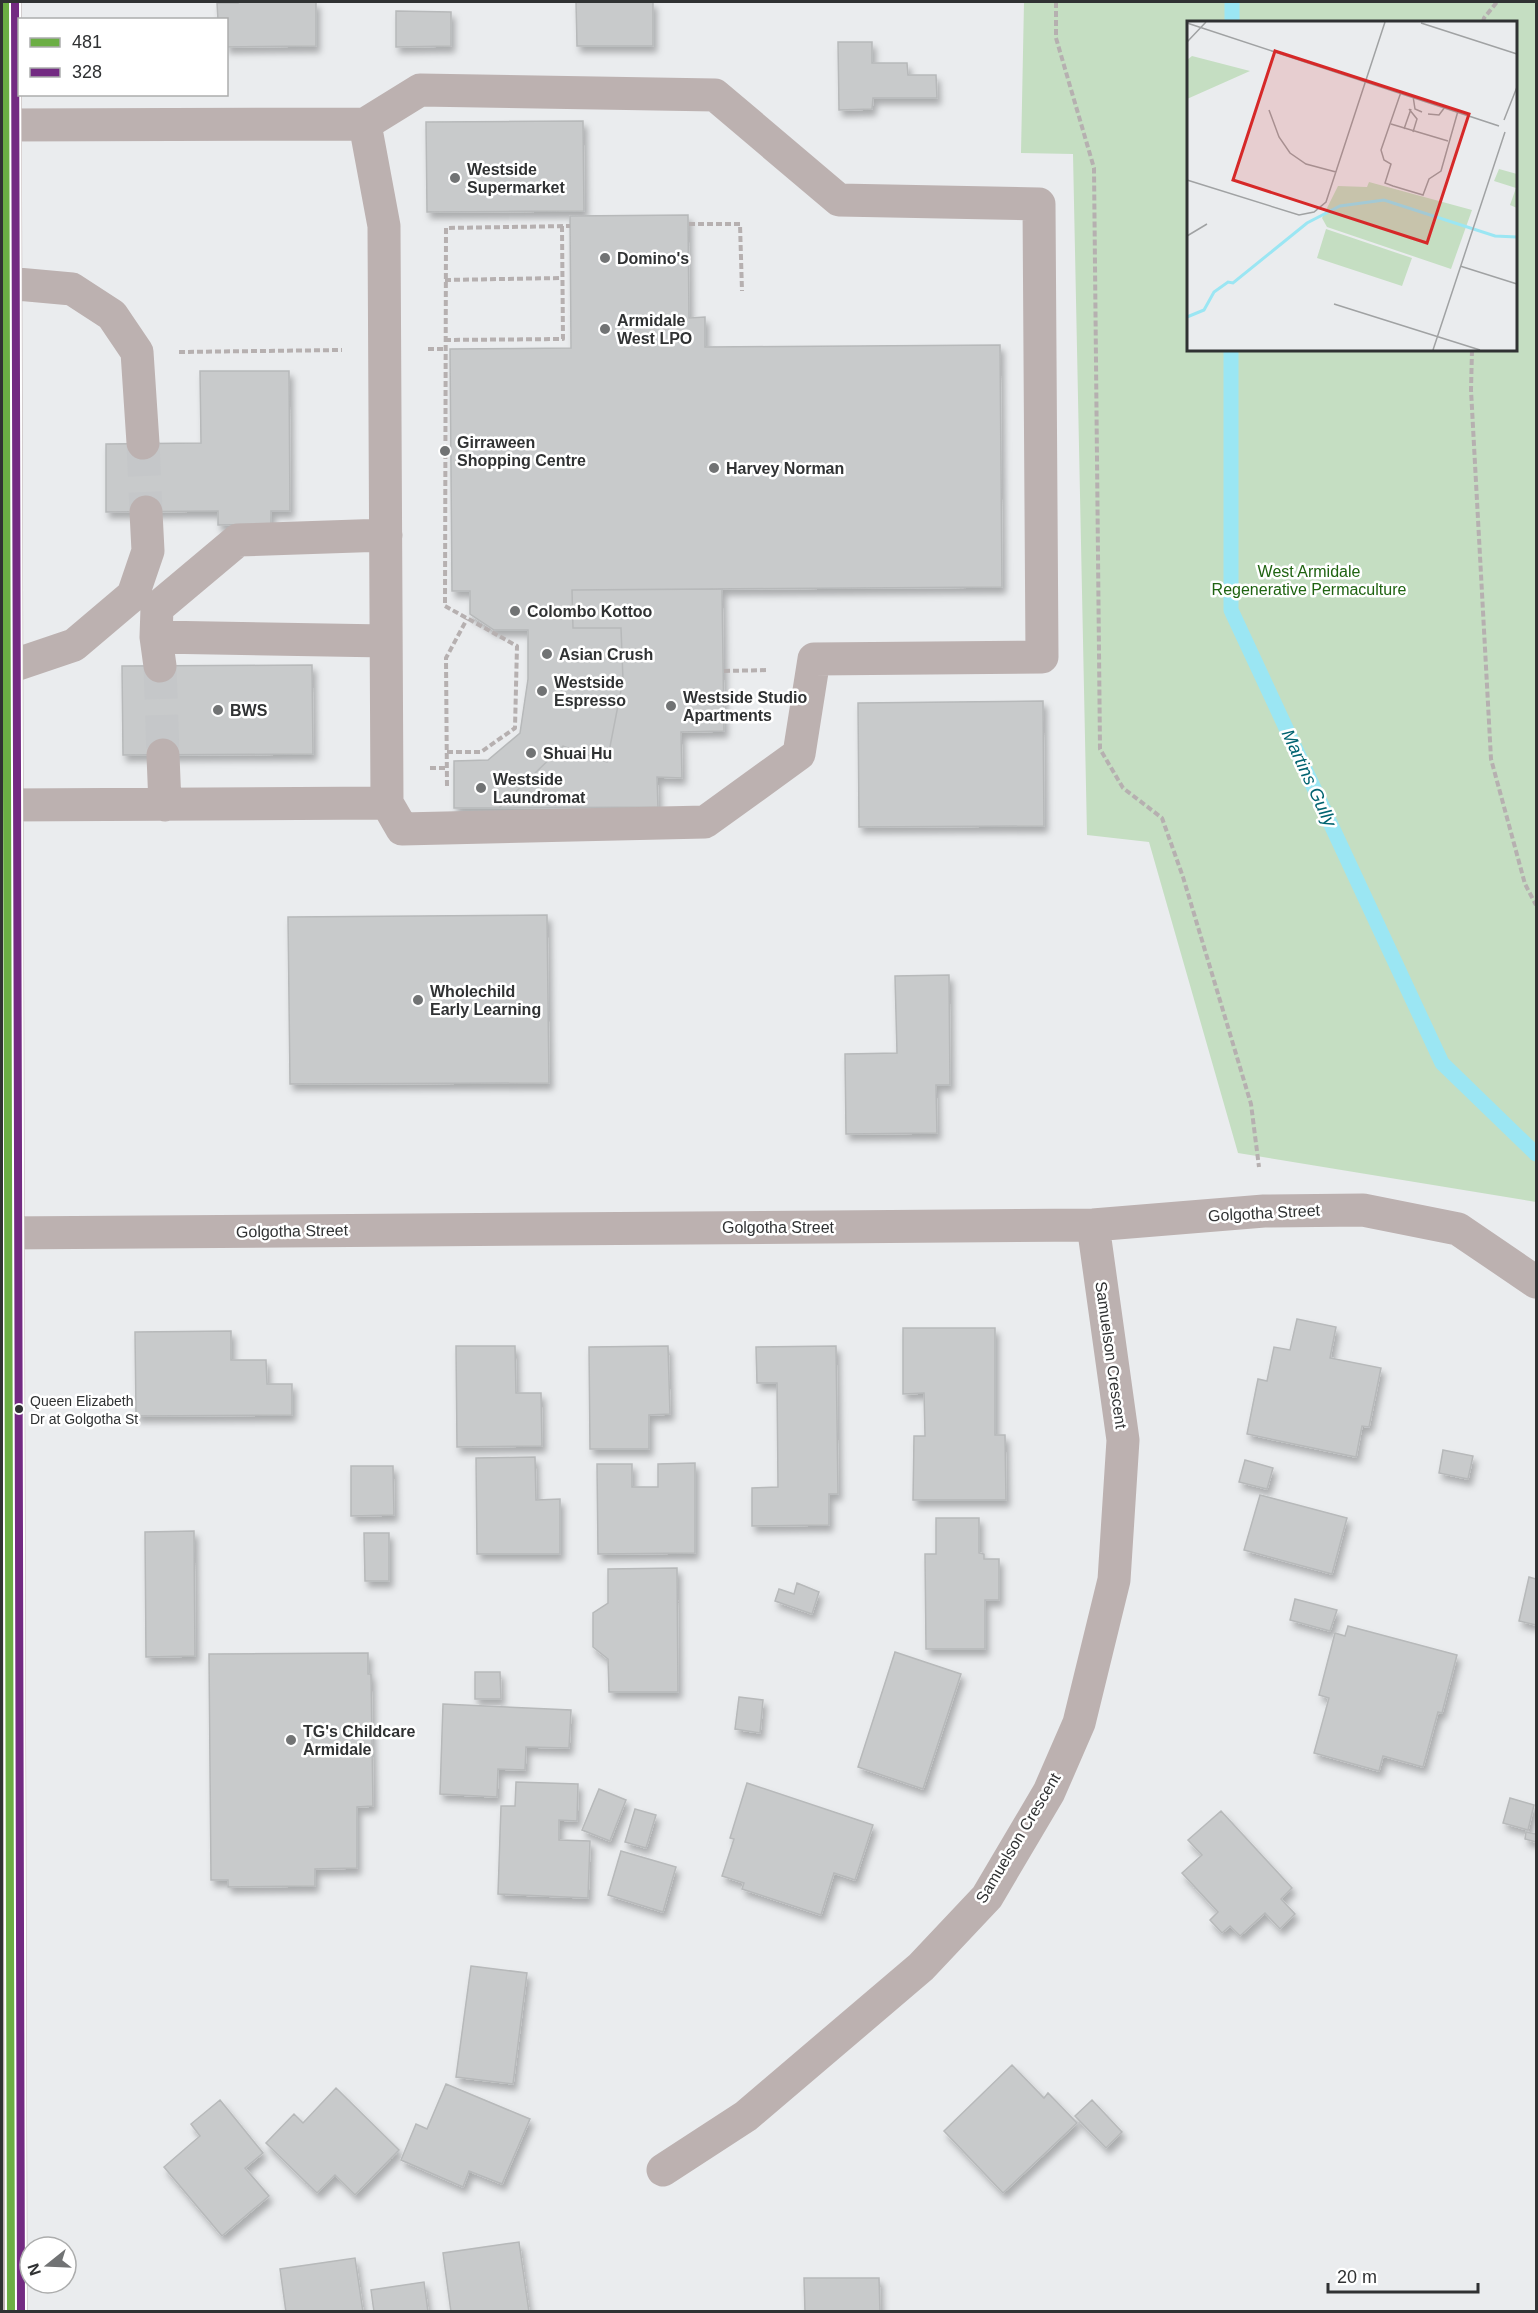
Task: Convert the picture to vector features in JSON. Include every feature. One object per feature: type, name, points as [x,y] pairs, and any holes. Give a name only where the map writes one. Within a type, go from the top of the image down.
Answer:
[{"type":"street","points":[[5,2],[7,806],[5,1233],[11,2312]]},
{"type":"street","points":[[5,125],[365,124],[420,90],[715,95],[839,200],[1039,204],[1042,657],[814,659],[799,754],[705,822],[402,829],[387,803],[384,226],[365,124]]},
{"type":"street","points":[[6,283],[72,289],[112,315],[137,352],[142,443]]},
{"type":"street","points":[[146,512],[151,626]]},
{"type":"street","points":[[151,626],[238,540],[386,536]]},
{"type":"street","points":[[6,668],[74,645],[151,626],[386,641]]},
{"type":"street","points":[[164,755],[165,805]]},
{"type":"street","points":[[7,806],[387,803]]},
{"type":"street","name":"Golgotha Street","points":[[5,1233],[1093,1225],[1264,1211],[1363,1210],[1458,1229],[1536,1282]]},
{"type":"street","name":"Samuelson Crescent","points":[[663,2170],[746,2116],[921,1966],[987,1897],[1049,1792],[1079,1723],[1114,1580],[1123,1440],[1093,1225]]},
{"type":"path","points":[[1056,2],[1056,38],[1094,168],[1100,749],[1123,788],[1162,818],[1183,878],[1251,1104],[1260,1172]]},
{"type":"path","points":[[1483,21],[1497,2]]},
{"type":"path","points":[[689,224],[740,224],[742,291]]},
{"type":"path","points":[[445,340],[563,339],[562,226]]},
{"type":"path","points":[[447,752],[482,752],[515,728],[517,646],[445,606],[446,228],[570,226]]},
{"type":"path","points":[[445,280],[562,278]]},
{"type":"path","points":[[438,349],[445,349]]},
{"type":"path","points":[[137,352],[347,350]]},
{"type":"path","points":[[1472,351],[1471,390],[1491,759],[1525,884],[1536,905]]},
{"type":"path","points":[[447,796],[446,658],[467,619]]},
{"type":"path","points":[[724,671],[774,670]]},
{"type":"path","points":[[434,768],[447,768]]},
{"type":"green space","name":"West Armidale Regenerative Permaculture","points":[[1024,2],[1536,2],[1536,1202],[1238,1153],[1149,842],[1087,835],[1073,154],[1021,153]]},
{"type":"building","points":[[316,2],[316,46],[228,47],[228,18],[218,18],[217,3]]},
{"type":"building","points":[[576,2],[653,2],[653,46],[577,46]]},
{"type":"building","points":[[396,11],[451,12],[451,46],[396,47]]},
{"type":"building","points":[[838,42],[872,42],[872,63],[907,63],[908,75],[936,75],[937,98],[873,98],[872,109],[839,110]]},
{"type":"building","points":[[583,121],[584,211],[427,212],[426,122]]},
{"type":"building","points":[[688,215],[689,318],[705,317],[705,347],[1000,345],[1002,587],[572,590],[573,628],[621,628],[623,680],[607,762],[563,746],[499,808],[454,808],[454,761],[488,760],[520,733],[528,679],[528,630],[494,630],[470,614],[470,591],[452,591],[450,349],[571,348],[570,216]]},
{"type":"building","points":[[200,371],[289,371],[290,511],[271,511],[271,524],[218,525],[218,511],[106,512],[106,444],[201,443]]},
{"type":"building","name":"Westside Studio Apartments","points":[[722,589],[724,731],[681,732],[682,778],[657,777],[658,807],[499,808],[563,746],[607,762],[623,680],[621,628],[573,628],[572,590]]},
{"type":"building","name":"BWS","points":[[312,665],[313,754],[123,755],[122,666]]},
{"type":"building","points":[[1043,701],[1044,826],[859,827],[858,703]]},
{"type":"building","name":"Wholechild Early Learning","points":[[547,915],[549,1083],[290,1084],[288,917]]},
{"type":"building","points":[[949,975],[950,1085],[936,1085],[937,1133],[846,1134],[845,1054],[897,1053],[895,976]]},
{"type":"building","points":[[1297,1319],[1336,1327],[1330,1358],[1381,1368],[1369,1427],[1362,1426],[1356,1457],[1247,1434],[1258,1379],[1267,1381],[1274,1347],[1290,1350]]},
{"type":"building","points":[[903,1328],[995,1328],[995,1435],[1005,1435],[1006,1500],[913,1500],[914,1436],[925,1436],[924,1393],[903,1394]]},
{"type":"building","points":[[231,1331],[231,1360],[266,1360],[267,1384],[292,1384],[292,1415],[136,1416],[135,1332]]},
{"type":"building","points":[[456,1346],[515,1346],[516,1393],[541,1393],[542,1446],[457,1447]]},
{"type":"building","points":[[668,1346],[670,1414],[649,1415],[649,1449],[590,1449],[589,1347]]},
{"type":"building","points":[[836,1346],[838,1494],[829,1494],[829,1525],[752,1526],[752,1488],[778,1487],[777,1383],[757,1383],[756,1347]]},
{"type":"building","points":[[1443,1450],[1473,1456],[1468,1479],[1439,1473]]},
{"type":"building","points":[[535,1457],[536,1500],[560,1499],[560,1554],[477,1554],[476,1458]]},
{"type":"building","points":[[1245,1460],[1273,1468],[1267,1489],[1239,1482]]},
{"type":"building","points":[[695,1463],[695,1553],[598,1554],[597,1464],[632,1464],[632,1487],[658,1487],[658,1464]]},
{"type":"building","points":[[351,1466],[393,1466],[394,1515],[351,1516]]},
{"type":"building","points":[[1260,1495],[1347,1518],[1332,1574],[1244,1550]]},
{"type":"building","points":[[936,1518],[979,1518],[979,1553],[984,1554],[984,1559],[999,1559],[999,1600],[985,1600],[985,1649],[926,1649],[925,1554],[936,1554]]},
{"type":"building","points":[[194,1531],[195,1656],[146,1657],[145,1532]]},
{"type":"building","points":[[364,1533],[389,1533],[389,1581],[365,1581]]},
{"type":"building","points":[[677,1568],[678,1692],[609,1692],[608,1659],[593,1647],[593,1613],[608,1603],[608,1569]]},
{"type":"building","points":[[1529,1577],[1536,1579],[1536,1625],[1519,1621]]},
{"type":"building","points":[[797,1583],[819,1592],[812,1614],[775,1601],[779,1589],[794,1594]]},
{"type":"building","points":[[1295,1599],[1337,1610],[1330,1631],[1290,1620]]},
{"type":"building","points":[[1348,1626],[1457,1655],[1442,1713],[1438,1712],[1423,1767],[1383,1756],[1379,1771],[1314,1753],[1329,1698],[1319,1695],[1335,1633],[1345,1636]]},
{"type":"building","points":[[895,1652],[961,1674],[923,1789],[858,1767]]},
{"type":"building","name":"TG's Childcare Armidale","points":[[368,1653],[368,1674],[371,1674],[373,1806],[357,1807],[357,1868],[315,1869],[315,1886],[228,1887],[228,1880],[211,1880],[209,1654]]},
{"type":"building","points":[[475,1672],[500,1672],[501,1699],[475,1699]]},
{"type":"building","points":[[739,1697],[763,1700],[760,1733],[735,1729]]},
{"type":"building","points":[[443,1704],[571,1710],[569,1748],[526,1747],[525,1770],[498,1769],[497,1797],[440,1794]]},
{"type":"building","points":[[516,1782],[578,1784],[577,1821],[559,1820],[559,1840],[590,1841],[588,1898],[498,1894],[501,1806],[515,1806]]},
{"type":"building","points":[[747,1783],[873,1825],[855,1880],[834,1873],[821,1915],[742,1889],[744,1883],[722,1876],[734,1839],[730,1838]]},
{"type":"building","points":[[599,1789],[626,1800],[610,1841],[582,1830]]},
{"type":"building","points":[[1510,1798],[1534,1805],[1528,1830],[1503,1823]]},
{"type":"building","points":[[635,1809],[656,1815],[646,1848],[625,1842]]},
{"type":"building","points":[[1221,1811],[1292,1888],[1281,1899],[1295,1914],[1280,1929],[1265,1913],[1240,1936],[1230,1926],[1222,1933],[1210,1920],[1218,1912],[1182,1873],[1202,1855],[1188,1840]]},
{"type":"building","points":[[1526,1832],[1536,1834],[1536,1842],[1525,1839]]},
{"type":"building","points":[[621,1851],[676,1867],[663,1912],[608,1895]]},
{"type":"building","points":[[471,1966],[527,1973],[513,2084],[456,2077]]},
{"type":"building","points":[[1012,2065],[1044,2098],[1048,2093],[1077,2123],[1003,2193],[944,2131]]},
{"type":"building","points":[[446,2084],[530,2119],[502,2184],[469,2171],[463,2187],[401,2160],[416,2124],[427,2129]]},
{"type":"building","points":[[336,2088],[399,2150],[355,2195],[335,2175],[317,2193],[266,2143],[294,2114],[303,2123]]},
{"type":"building","points":[[220,2100],[263,2153],[245,2168],[269,2196],[222,2236],[164,2167],[200,2136],[191,2124]]},
{"type":"building","points":[[1092,2100],[1122,2132],[1106,2148],[1075,2116]]},
{"type":"building","points":[[519,2242],[529,2312],[451,2312],[443,2253]]},
{"type":"building","points":[[355,2258],[363,2312],[286,2312],[280,2269]]},
{"type":"building","points":[[804,2278],[879,2278],[880,2312],[805,2312]]},
{"type":"building","points":[[424,2282],[428,2312],[374,2312],[371,2290]]},
{"type":"waterway","name":"Martins Gully","points":[[1232,2],[1232,21]]},
{"type":"waterway","name":"Martins Gully","points":[[1231,351],[1231,610],[1442,1063],[1536,1154]]},
{"type":"tunnel","points":[[143,443],[146,512]]},
{"type":"tunnel","points":[[160,666],[163,755]]},
{"type":"transit line","name":"481","points":[[5,2],[11,2312]]},
{"type":"transit line","name":"328","points":[[15,2],[21,2312]]},
{"type":"place","name":"Westside Supermarket","points":[[455,178]]},
{"type":"place","name":"Domino's","points":[[605,258]]},
{"type":"place","name":"Armidale West LPO","points":[[605,329]]},
{"type":"place","name":"Girraween Shopping Centre","points":[[445,451]]},
{"type":"place","name":"Harvey Norman","points":[[714,468]]},
{"type":"place","name":"Colombo Kottoo","points":[[515,611]]},
{"type":"place","name":"Asian Crush","points":[[547,654]]},
{"type":"place","name":"Westside Espresso","points":[[542,691]]},
{"type":"place","name":"Westside Studio Apartments","points":[[671,706]]},
{"type":"place","name":"BWS","points":[[218,710]]},
{"type":"place","name":"Shuai Hu","points":[[531,753]]},
{"type":"place","name":"Westside Laundromat","points":[[481,788]]},
{"type":"place","name":"Wholechild Early Learning","points":[[418,1000]]},
{"type":"place","name":"Queen Elizabeth Dr at Golgotha St","points":[[19,1409]]},
{"type":"place","name":"TG's Childcare Armidale","points":[[291,1740]]}]
